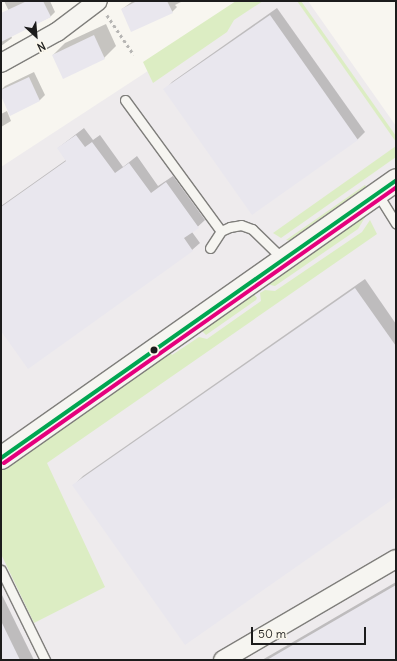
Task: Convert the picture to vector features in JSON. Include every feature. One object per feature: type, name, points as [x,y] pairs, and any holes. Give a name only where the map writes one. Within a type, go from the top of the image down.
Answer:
[{"type":"street","points":[[1,64],[57,32],[94,2]]},
{"type":"street","points":[[1,458],[396,180]]},
{"type":"street","points":[[223,660],[396,559]]},
{"type":"lane","points":[[125,100],[221,231]]},
{"type":"lane","points":[[377,193],[396,223]]},
{"type":"lane","points":[[210,248],[221,231],[230,227],[241,225],[252,229],[283,259]]},
{"type":"lane","points":[[1,570],[45,660]]},
{"type":"path","points":[[94,2],[109,17],[134,55]]},
{"type":"shaded area","points":[[255,1],[308,1],[396,126],[396,660],[1,660],[1,167]]},
{"type":"green space","points":[[236,1],[263,1],[234,20],[227,32],[153,83],[143,62]]},
{"type":"green space","points":[[297,1],[301,1],[396,136],[396,142]]},
{"type":"green space","points":[[396,146],[396,157],[281,238],[273,233]]},
{"type":"green space","points":[[365,185],[371,193],[293,241],[286,240]]},
{"type":"green space","points":[[367,214],[358,229],[275,286],[266,284]]},
{"type":"green space","points":[[370,220],[377,234],[47,463],[105,587],[34,623],[1,554],[1,470],[169,351],[172,355],[199,337],[207,339],[261,301],[260,293],[265,290],[275,291],[362,232]]},
{"type":"green space","points":[[253,293],[257,298],[256,300],[206,335],[201,330]]},
{"type":"building","points":[[27,1],[43,1],[51,17],[1,42],[1,13]]},
{"type":"building","points":[[137,1],[167,1],[173,13],[131,32],[121,9]]},
{"type":"building","points":[[270,15],[358,140],[252,215],[163,89]]},
{"type":"building","points":[[94,35],[105,59],[63,79],[52,55]]},
{"type":"building","points":[[29,77],[40,101],[10,116],[1,96],[1,90]]},
{"type":"building","points":[[76,135],[85,147],[92,142],[115,173],[129,163],[151,193],[166,182],[199,228],[184,238],[193,251],[28,369],[1,331],[1,207],[66,161],[57,148]]},
{"type":"building","points":[[355,288],[396,346],[396,497],[185,645],[72,485]]},
{"type":"building","points":[[396,585],[396,660],[267,660]]},
{"type":"building","points":[[1,621],[20,660],[1,660]]},
{"type":"transit line","points":[[1,458],[396,180]]},
{"type":"transit line","points":[[4,463],[396,187]]}]
